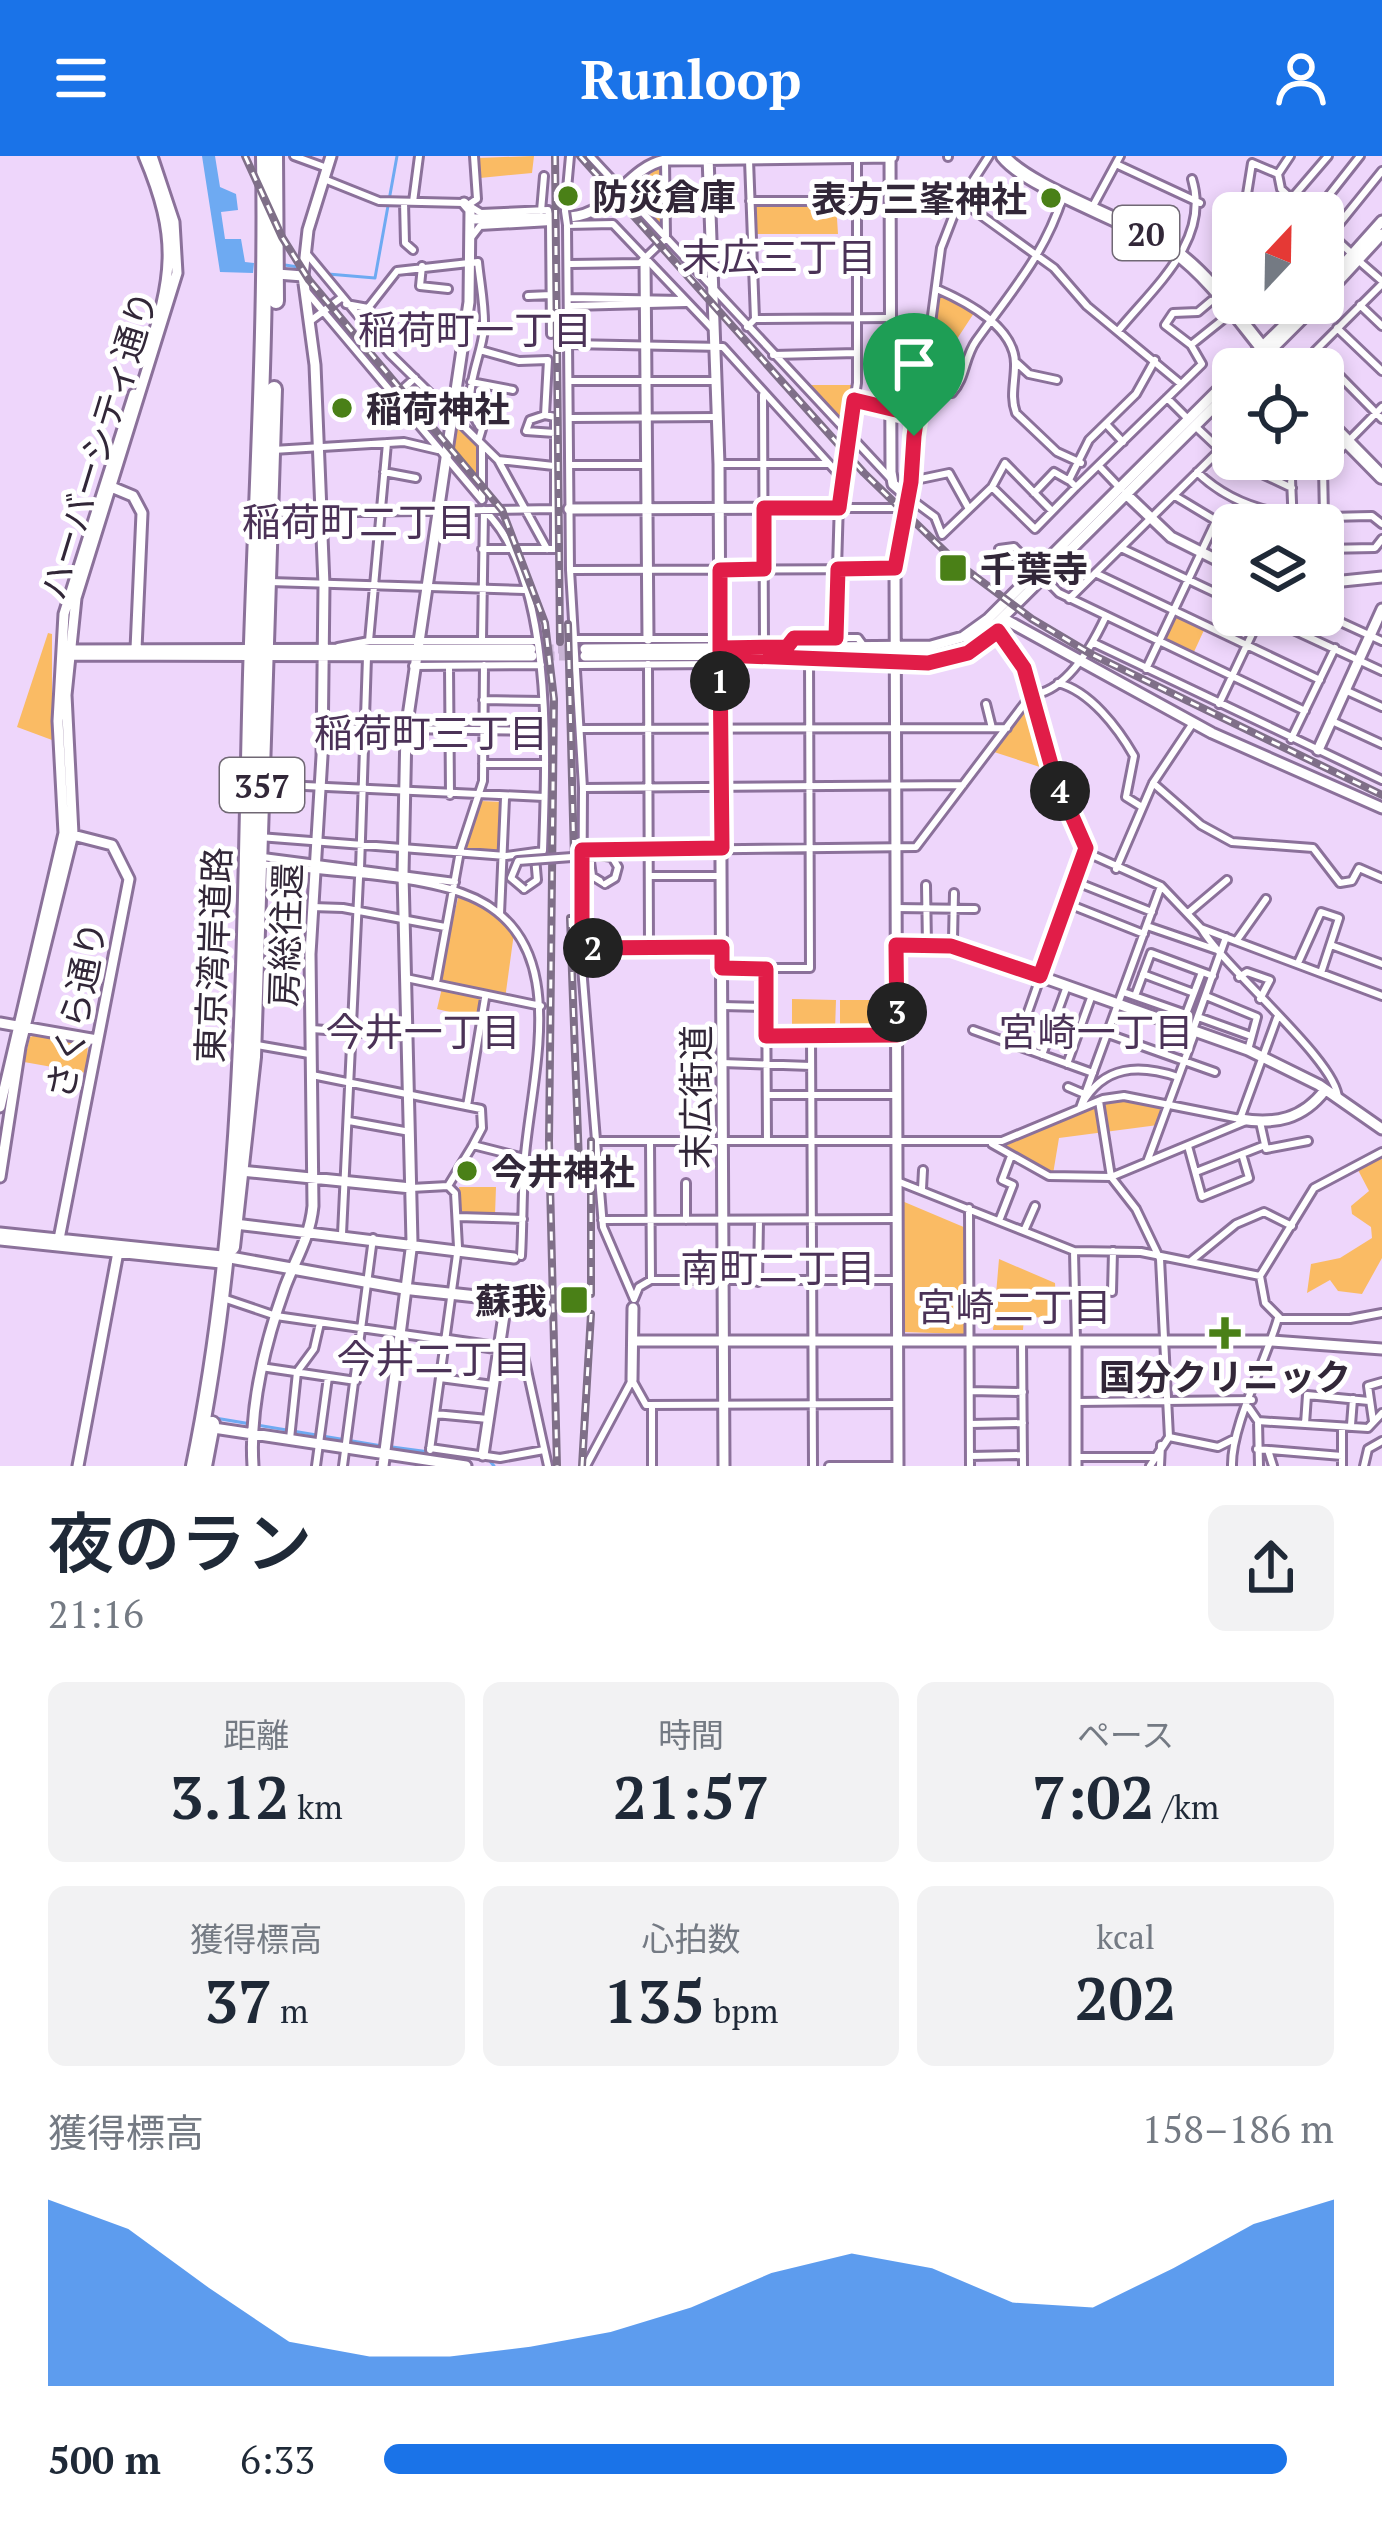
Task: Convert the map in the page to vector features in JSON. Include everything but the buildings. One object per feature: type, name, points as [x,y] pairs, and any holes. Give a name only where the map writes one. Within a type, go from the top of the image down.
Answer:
[{"type":"highway","name":"東京湾岸道路","points":[[204,1466],[245,1009],[253,837],[267,311],[264,156]]},
{"type":"highway","name":"東京湾岸道路","points":[[194,1466],[208,1419],[226,1300],[224,1260],[235,1224],[254,1044],[259,860],[253,837],[262,784],[260,653],[270,582],[275,156]]},
{"type":"main road","name":"20","points":[[1004,156],[1022,173],[1094,206],[1179,255],[1212,297]]},
{"type":"main road","name":"20","points":[[1241,324],[1261,348]]},
{"type":"main road","points":[[1346,442],[1382,476]]},
{"type":"main road","points":[[224,1260],[500,1299]]},
{"type":"street","name":"ハーバーシティ通り","points":[[0,1107],[68,834],[66,652],[74,575],[108,485],[170,278],[168,224],[148,156]]},
{"type":"street","points":[[294,156],[387,201],[466,204],[477,199],[474,156]]},
{"type":"street","name":"房総往還","points":[[253,1466],[261,1367],[292,1270],[310,1231],[314,1178],[309,1029],[324,585],[319,447],[303,276],[305,251],[331,156]]},
{"type":"street","points":[[413,250],[405,243],[419,156]]},
{"type":"street","points":[[570,156],[569,509],[574,639],[583,657],[580,729],[586,850],[582,948],[602,1220],[633,1304]]},
{"type":"street","points":[[590,156],[891,479],[906,503]]},
{"type":"street","points":[[829,1466],[898,1466],[895,568],[917,415],[925,390],[943,240],[989,156]]},
{"type":"street","points":[[1277,174],[1291,156]]},
{"type":"street","points":[[1297,192],[1328,156]]},
{"type":"street","points":[[1329,192],[1360,156]]},
{"type":"street","points":[[836,638],[839,508],[857,353],[856,157]]},
{"type":"street","points":[[568,218],[596,212],[649,165],[665,158],[891,157],[891,479]]},
{"type":"street","points":[[568,263],[645,259],[666,238],[665,158]]},
{"type":"street","name":"末広街道","points":[[708,158],[719,464],[724,1466]]},
{"type":"street","points":[[748,158],[755,319]]},
{"type":"street","points":[[1094,206],[1118,160],[1200,203]]},
{"type":"street","points":[[1247,192],[1252,163],[1277,174]]},
{"type":"street","points":[[1344,218],[1382,171]]},
{"type":"street","points":[[1277,174],[1285,192]]},
{"type":"street","points":[[544,176],[551,334]]},
{"type":"street","points":[[1118,332],[1194,233],[1200,203],[1192,179]]},
{"type":"street","points":[[387,201],[388,190]]},
{"type":"street","points":[[925,390],[946,393],[957,388],[969,353],[1050,239],[1064,192]]},
{"type":"street","points":[[750,201],[857,200]]},
{"type":"street","points":[[961,200],[1054,268],[1118,332],[1181,384]]},
{"type":"street","points":[[466,204],[481,213],[546,218]]},
{"type":"street","points":[[383,1466],[412,1242],[403,844],[406,730],[443,453],[470,302],[466,204]]},
{"type":"street","points":[[470,219],[546,218]]},
{"type":"street","points":[[470,239],[480,226],[546,218]]},
{"type":"street","points":[[568,218],[614,224],[714,330]]},
{"type":"street","points":[[1344,272],[1382,221]]},
{"type":"street","points":[[1344,268],[1382,234]]},
{"type":"street","points":[[1344,246],[1382,282],[1315,351],[1380,413],[1346,442]]},
{"type":"street","points":[[305,251],[365,326],[497,460],[529,509],[547,550]]},
{"type":"street","points":[[645,259],[648,639]]},
{"type":"street","points":[[350,342],[365,326],[368,308],[393,274],[422,266],[478,262],[484,322],[471,382],[472,418],[482,429],[482,639]]},
{"type":"street","points":[[422,266],[420,286],[448,289]]},
{"type":"street","points":[[277,274],[303,276]]},
{"type":"street","points":[[253,837],[403,844],[506,856],[543,850],[543,701],[524,590],[508,549],[483,505],[443,453],[304,289]]},
{"type":"street","points":[[937,290],[992,322],[1029,374],[1058,380]]},
{"type":"street","points":[[528,296],[551,295]]},
{"type":"street","points":[[992,487],[1035,529],[1202,364],[1191,345],[1165,325],[1173,313],[1198,312],[1212,299]]},
{"type":"street","points":[[309,322],[344,301],[368,308]]},
{"type":"street","points":[[569,302],[685,302]]},
{"type":"street","points":[[1360,305],[1382,326]]},
{"type":"street","points":[[747,327],[755,319],[890,318]]},
{"type":"street","points":[[1191,345],[1218,324]]},
{"type":"street","points":[[1267,348],[1288,324]]},
{"type":"street","points":[[1267,348],[1294,324]]},
{"type":"street","points":[[621,344],[622,328]]},
{"type":"street","points":[[1337,328],[1382,371]]},
{"type":"street","points":[[569,344],[715,344],[842,478]]},
{"type":"street","points":[[480,350],[519,362],[548,360],[545,415]]},
{"type":"street","points":[[773,356],[857,353]]},
{"type":"street","points":[[1016,360],[1012,404],[1022,422],[1057,452],[1082,463]]},
{"type":"street","points":[[1069,480],[1082,463],[1090,440],[1136,394],[1155,360]]},
{"type":"street","points":[[396,395],[416,378]]},
{"type":"street","points":[[570,381],[716,381]]},
{"type":"street","points":[[471,382],[513,390]]},
{"type":"street","points":[[764,392],[764,647]]},
{"type":"street","points":[[1167,398],[1212,442]]},
{"type":"street","points":[[895,655],[968,635],[1037,575],[1212,399]]},
{"type":"street","points":[[854,400],[917,415]]},
{"type":"street","points":[[1192,422],[1212,405]]},
{"type":"street","points":[[482,549],[555,549],[554,466],[555,433],[555,417],[530,420],[526,431],[555,433]]},
{"type":"street","points":[[571,418],[717,418]]},
{"type":"street","points":[[1106,424],[1123,442]]},
{"type":"street","points":[[273,451],[387,443],[443,453]]},
{"type":"street","points":[[369,640],[387,443]]},
{"type":"street","points":[[1069,598],[1212,458]]},
{"type":"street","points":[[497,460],[554,466]]},
{"type":"street","points":[[569,509],[839,508],[906,503],[935,517],[942,535],[992,487],[1005,463],[1052,512]]},
{"type":"street","points":[[719,464],[829,464]]},
{"type":"street","points":[[571,465],[647,465]]},
{"type":"street","points":[[1099,466],[1150,518],[1212,558]]},
{"type":"street","points":[[384,472],[416,478]]},
{"type":"street","points":[[1034,493],[1054,472],[1076,487]]},
{"type":"street","points":[[1197,472],[1252,504]]},
{"type":"street","points":[[911,482],[949,473],[968,508]]},
{"type":"street","points":[[1277,480],[1292,488]]},
{"type":"street","points":[[1291,480],[1292,504]]},
{"type":"street","points":[[108,485],[133,496],[142,512],[136,649]]},
{"type":"street","points":[[1174,495],[1212,521]]},
{"type":"street","points":[[271,513],[483,505],[555,509]]},
{"type":"street","points":[[1344,517],[1372,517],[1382,524]]},
{"type":"street","points":[[1146,669],[1212,529]]},
{"type":"street","points":[[1344,549],[1375,548],[1382,539]]},
{"type":"street","points":[[1037,575],[1014,547],[999,549],[997,561],[1003,567],[1023,564],[1037,575],[1069,598],[1305,711]]},
{"type":"street","points":[[1121,548],[1212,592]]},
{"type":"street","points":[[570,570],[895,568]]},
{"type":"street","points":[[1095,573],[1320,680]]},
{"type":"street","points":[[583,657],[764,647],[863,646],[895,655],[961,648],[1012,607],[1037,575]]},
{"type":"street","points":[[1318,750],[1361,661],[1377,639],[1382,611],[1378,579],[1344,581]]},
{"type":"street","points":[[270,582],[424,591],[524,590]]},
{"type":"street","points":[[574,639],[648,639],[720,651],[809,656],[951,659],[998,631],[1012,607]]},
{"type":"street","points":[[586,850],[916,847],[1030,695],[1045,693],[1058,683],[1094,643],[1106,616]]},
{"type":"street","points":[[1008,621],[1193,722],[1382,808]]},
{"type":"street","points":[[1344,624],[1377,639]]},
{"type":"street","points":[[998,631],[1024,668],[1054,775],[1086,848],[1116,869],[1161,886],[1277,1018],[1331,1069],[1338,1099]]},
{"type":"street","points":[[1219,704],[1251,636]]},
{"type":"street","points":[[1308,636],[1382,671]]},
{"type":"street","points":[[787,647],[794,638],[860,638],[863,646]]},
{"type":"street","points":[[66,652],[321,652],[367,657],[482,639],[535,653]]},
{"type":"street","points":[[321,652],[369,640],[449,666],[484,665],[535,653]]},
{"type":"street","points":[[1094,643],[1382,780]]},
{"type":"street","points":[[338,647],[415,653],[535,653]]},
{"type":"street","points":[[1292,739],[1335,648]]},
{"type":"street","points":[[583,657],[648,664],[720,651]]},
{"type":"street","points":[[66,652],[260,653]]},
{"type":"street","points":[[722,968],[810,968],[809,656]]},
{"type":"street","points":[[342,1234],[367,657]]},
{"type":"street","points":[[648,664],[649,947]]},
{"type":"street","points":[[436,983],[460,851],[484,764],[484,665]]},
{"type":"street","points":[[449,666],[450,795]]},
{"type":"street","points":[[1058,683],[1073,686],[1105,713],[1131,751],[1126,797],[1142,807]]},
{"type":"street","points":[[1347,691],[1382,707]]},
{"type":"street","points":[[484,700],[543,701]]},
{"type":"street","points":[[986,704],[992,728]]},
{"type":"street","points":[[1332,721],[1382,744]]},
{"type":"street","points":[[1116,869],[1153,783],[1193,722]]},
{"type":"street","points":[[321,728],[543,730]]},
{"type":"street","points":[[580,729],[1007,728]]},
{"type":"street","points":[[484,764],[544,764]]},
{"type":"street","points":[[1153,783],[1201,825],[1232,842],[1313,848],[1340,883],[1352,881],[1359,868],[1382,878]]},
{"type":"street","points":[[262,784],[478,798],[544,797]]},
{"type":"street","points":[[583,788],[963,785]]},
{"type":"street","points":[[500,914],[505,798]]},
{"type":"street","name":"さくら通り","points":[[59,1239],[129,874],[112,845],[68,834]]},
{"type":"street","points":[[1016,1046],[1086,848]]},
{"type":"street","points":[[534,854],[538,874],[536,883],[518,887],[510,873],[523,860],[528,860],[541,860],[575,857],[592,856],[599,855],[617,863],[612,882],[593,879],[590,871],[590,864],[586,850]]},
{"type":"street","points":[[235,1224],[517,1257],[542,1006],[529,954],[500,914],[454,886],[259,860]]},
{"type":"street","points":[[649,877],[722,876]]},
{"type":"street","points":[[1188,913],[1227,880]]},
{"type":"street","points":[[1074,881],[1152,912]]},
{"type":"street","points":[[926,884],[926,945]]},
{"type":"street","points":[[1080,1108],[1161,886]]},
{"type":"street","points":[[953,939],[954,892]]},
{"type":"street","points":[[1236,941],[1266,899]]},
{"type":"street","points":[[1066,903],[1219,952]]},
{"type":"street","points":[[312,907],[358,910],[446,928]]},
{"type":"street","points":[[896,908],[975,909]]},
{"type":"street","points":[[1298,964],[1321,912],[1339,918],[1321,974]]},
{"type":"street","points":[[1201,928],[1382,996]]},
{"type":"street","points":[[1147,1162],[1226,937]]},
{"type":"street","points":[[1331,944],[1382,964]]},
{"type":"street","points":[[896,945],[958,947],[1248,1050],[1325,1090],[1382,1129]]},
{"type":"street","points":[[582,948],[722,947]]},
{"type":"street","points":[[1135,996],[1151,953],[1213,976]]},
{"type":"street","points":[[766,969],[767,1141]]},
{"type":"street","points":[[1123,992],[1186,1014],[1202,972]]},
{"type":"street","points":[[1239,976],[1246,972],[1270,980],[1260,999]]},
{"type":"street","points":[[1143,974],[1194,993]]},
{"type":"street","points":[[406,978],[485,998],[542,1006]]},
{"type":"street","points":[[1042,1055],[1067,986]]},
{"type":"street","points":[[1067,1064],[1092,994]]},
{"type":"street","points":[[1206,996],[1253,1013],[1258,1022],[1248,1050]]},
{"type":"street","points":[[466,1106],[485,998]]},
{"type":"street","points":[[722,1006],[766,1007]]},
{"type":"street","points":[[1198,1017],[1252,1037]]},
{"type":"street","points":[[989,1142],[1048,1176],[1111,1177],[1188,1146],[1243,1119],[1277,1018]]},
{"type":"street","points":[[0,1023],[97,1040]]},
{"type":"street","name":"ハーバーシティ通り","points":[[0,1177],[20,1027]]},
{"type":"street","points":[[309,1029],[408,1036]]},
{"type":"street","points":[[973,1030],[1093,1073]]},
{"type":"street","points":[[1108,1034],[1214,1072]]},
{"type":"street","points":[[766,1036],[897,1035]]},
{"type":"street","points":[[811,1036],[813,1466]]},
{"type":"street","points":[[254,1044],[309,1054]]},
{"type":"street","points":[[722,1063],[811,1066]]},
{"type":"street","points":[[1080,1108],[1110,1073],[1146,1067],[1178,1077]]},
{"type":"street","points":[[310,1074],[481,1108],[482,1128],[448,1186]]},
{"type":"street","points":[[1068,1087],[1082,1093]]},
{"type":"street","points":[[599,1141],[989,1142],[1099,1100],[1124,1096],[1260,1122],[1306,1113],[1325,1090]]},
{"type":"street","points":[[767,1095],[896,1095]]},
{"type":"street","points":[[1074,1251],[1076,1461],[1152,1462],[1168,1437],[1160,1258],[1136,1209],[1111,1177],[1099,1100]]},
{"type":"street","points":[[348,1121],[410,1132]]},
{"type":"street","points":[[1260,1122],[1266,1149],[1309,1141]]},
{"type":"street","points":[[650,1142],[651,1280]]},
{"type":"street","points":[[473,1145],[524,1158]]},
{"type":"street","points":[[1195,1172],[1265,1145]]},
{"type":"street","points":[[1188,1146],[1202,1197],[1249,1178],[1242,1154]]},
{"type":"street","points":[[1382,1152],[1314,1188],[1259,1276],[1265,1303],[1278,1318],[1350,1319],[1382,1312]]},
{"type":"street","points":[[999,1221],[1013,1185],[1002,1180],[1011,1156]]},
{"type":"street","points":[[922,1190],[923,1170]]},
{"type":"street","points":[[241,1171],[344,1184],[448,1186],[455,1192],[458,1247],[430,1453]]},
{"type":"street","points":[[898,1181],[1074,1251],[1192,1260],[1259,1276]]},
{"type":"street","points":[[686,1184],[686,1220]]},
{"type":"street","points":[[1024,1231],[1035,1206]]},
{"type":"street","points":[[968,1208],[970,1466]]},
{"type":"street","points":[[1192,1260],[1236,1224],[1264,1212],[1292,1226]]},
{"type":"street","points":[[458,1217],[524,1219]]},
{"type":"street","points":[[602,1220],[898,1219]]},
{"type":"street","points":[[758,1282],[759,1220]]},
{"type":"street","points":[[0,1237],[59,1239],[224,1260]]},
{"type":"street","points":[[0,1237],[224,1260]]},
{"type":"street","points":[[343,1466],[373,1237]]},
{"type":"street","points":[[1112,1292],[1114,1251]]},
{"type":"street","points":[[78,1466],[118,1252]]},
{"type":"street","points":[[898,1280],[651,1280],[639,1287],[633,1304],[632,1380],[639,1400],[652,1405],[898,1404]]},
{"type":"street","points":[[485,1460],[504,1315],[500,1299]]},
{"type":"street","points":[[226,1300],[276,1316],[320,1323],[499,1348],[522,1347],[548,1466]]},
{"type":"street","points":[[1232,1466],[1232,1441],[1250,1404],[1278,1318]]},
{"type":"street","points":[[291,1434],[297,1372],[314,1349],[320,1323]]},
{"type":"street","points":[[633,1341],[1272,1341],[1382,1349]]},
{"type":"street","points":[[1022,1342],[1023,1466]]},
{"type":"street","points":[[261,1367],[356,1381]]},
{"type":"street","points":[[316,1466],[328,1377]]},
{"type":"street","points":[[440,1378],[493,1385]]},
{"type":"street","points":[[586,1466],[632,1380]]},
{"type":"street","points":[[1373,1421],[1368,1387],[1382,1382]]},
{"type":"street","points":[[970,1391],[1022,1392]]},
{"type":"street","points":[[1305,1424],[1307,1395],[1369,1401]]},
{"type":"street","points":[[1342,1466],[1353,1399]]},
{"type":"street","points":[[1077,1402],[1250,1404]]},
{"type":"street","points":[[1250,1404],[1258,1420],[1259,1466]]},
{"type":"street","points":[[652,1405],[652,1466]]},
{"type":"street","points":[[1258,1420],[1368,1429],[1382,1413]]},
{"type":"street","points":[[435,1414],[488,1419]]},
{"type":"street","points":[[208,1419],[485,1460],[544,1450]]},
{"type":"street","points":[[970,1424],[1023,1423]]},
{"type":"street","points":[[1168,1437],[1218,1447],[1232,1441]]},
{"type":"street","points":[[1364,1466],[1368,1449],[1382,1441]]},
{"type":"street","points":[[1160,1466],[1162,1445]]},
{"type":"street","points":[[1257,1449],[1342,1456]]},
{"type":"street","points":[[1268,1450],[1273,1466]]},
{"type":"street","points":[[430,1453],[466,1466]]},
{"type":"street","points":[[970,1456],[1023,1455]]},
{"type":"street","points":[[485,1460],[498,1466]]},
{"type":"shaded area","points":[[534,156],[532,173],[480,178],[477,158]]},
{"type":"shaded area","points":[[660,165],[663,168],[661,229],[629,194]]},
{"type":"shaded area","points":[[756,203],[836,203],[838,234],[755,234]]},
{"type":"shaded area","points":[[939,292],[974,313],[955,342],[947,341],[947,329],[936,322]]},
{"type":"shaded area","points":[[853,385],[847,429],[806,388]]},
{"type":"shaded area","points":[[457,424],[481,445],[480,490],[450,459]]},
{"type":"shaded area","points":[[1181,617],[1205,628],[1193,654],[1164,641],[1172,619]]},
{"type":"shaded area","points":[[48,633],[52,634],[52,740],[17,727]]},
{"type":"shaded area","points":[[1027,708],[1049,770],[994,752]]},
{"type":"shaded area","points":[[481,801],[503,802],[503,852],[465,848]]},
{"type":"shaded area","points":[[459,894],[490,908],[514,933],[505,999],[438,982]]},
{"type":"shaded area","points":[[442,988],[480,997],[479,1019],[437,1009]]},
{"type":"shaded area","points":[[792,999],[836,1000],[835,1031],[792,1031]]},
{"type":"shaded area","points":[[840,1000],[883,1000],[883,1031],[840,1031]]},
{"type":"shaded area","points":[[30,1037],[88,1044],[86,1073],[24,1062]]},
{"type":"shaded area","points":[[1120,1100],[1161,1104],[1158,1125],[1059,1138],[1053,1174],[1031,1167],[1000,1147],[1095,1104]]},
{"type":"shaded area","points":[[1382,1155],[1382,1258],[1362,1294],[1338,1291],[1330,1280],[1307,1293],[1311,1264],[1340,1258],[1372,1238],[1371,1227],[1352,1214],[1351,1206],[1369,1191],[1358,1170]]},
{"type":"shaded area","points":[[459,1187],[496,1187],[495,1215],[462,1215]]},
{"type":"shaded area","points":[[902,1201],[966,1228],[964,1334],[903,1332]]},
{"type":"shaded area","points":[[999,1259],[1055,1283],[1057,1318],[1024,1317],[1023,1330],[993,1330]]},
{"type":"water","points":[[202,156],[215,156],[220,187],[236,194],[238,210],[221,212],[225,239],[241,239],[245,262],[254,263],[253,273],[220,272]]},
{"type":"waterway","points":[[328,274],[375,278],[397,156]]},
{"type":"waterway","points":[[285,265],[298,267]]},
{"type":"waterway","points":[[209,1417],[382,1446]]},
{"type":"waterway","points":[[392,1447],[489,1460],[494,1466]]},
{"type":"tunnel","points":[[531,649],[585,649]]},
{"type":"tunnel","points":[[532,656],[585,656]]},
{"type":"railway","points":[[245,156],[282,237],[309,280],[502,510],[545,623],[554,699],[549,1142],[557,1466]]},
{"type":"railway","points":[[555,156],[560,642]]},
{"type":"railway","points":[[580,156],[864,473],[957,563],[1032,619],[1091,654],[1382,795]]},
{"type":"railway","points":[[568,624],[576,936]]},
{"type":"railway","points":[[570,918],[579,1163]]},
{"type":"railway","points":[[591,1141],[591,1294]]},
{"type":"railway","points":[[582,1466],[591,1314]]},
{"type":"place","name":"防災倉庫","points":[[568,196]]},
{"type":"place","name":"表方三峯神社","points":[[1051,198]]},
{"type":"place","name":"稲荷神社","points":[[342,408]]},
{"type":"place","name":"千葉寺","points":[[953,568]]},
{"type":"place","name":"今井神社","points":[[467,1171]]},
{"type":"place","name":"蘇我","points":[[574,1300]]},
{"type":"place","name":"国分クリニック","points":[[1225,1333]]},
{"type":"district","name":"末広三丁目","points":[[779,256]]},
{"type":"district","name":"稲荷町一丁目","points":[[475,329]]},
{"type":"district","name":"稲荷町二丁目","points":[[359,521]]},
{"type":"district","name":"稲荷町三丁目","points":[[431,732]]},
{"type":"district","name":"今井一丁目","points":[[423,1031]]},
{"type":"district","name":"宮崎一丁目","points":[[1096,1031]]},
{"type":"district","name":"南町二丁目","points":[[778,1267]]},
{"type":"district","name":"宮崎二丁目","points":[[1014,1306]]},
{"type":"district","name":"今井二丁目","points":[[434,1358]]},
{"type":"route","points":[[914,436],[895,568],[838,569],[836,638],[794,638],[787,647],[720,648],[720,655],[721,729],[722,848],[582,850],[582,948],[722,947],[722,968],[766,969],[766,1036],[897,1035],[896,945],[951,946],[1040,976],[1086,848],[1054,775],[1024,668],[998,631],[968,653],[928,663],[720,655],[720,570],[764,569],[764,508],[839,508],[854,400],[917,415],[914,436]]}]
